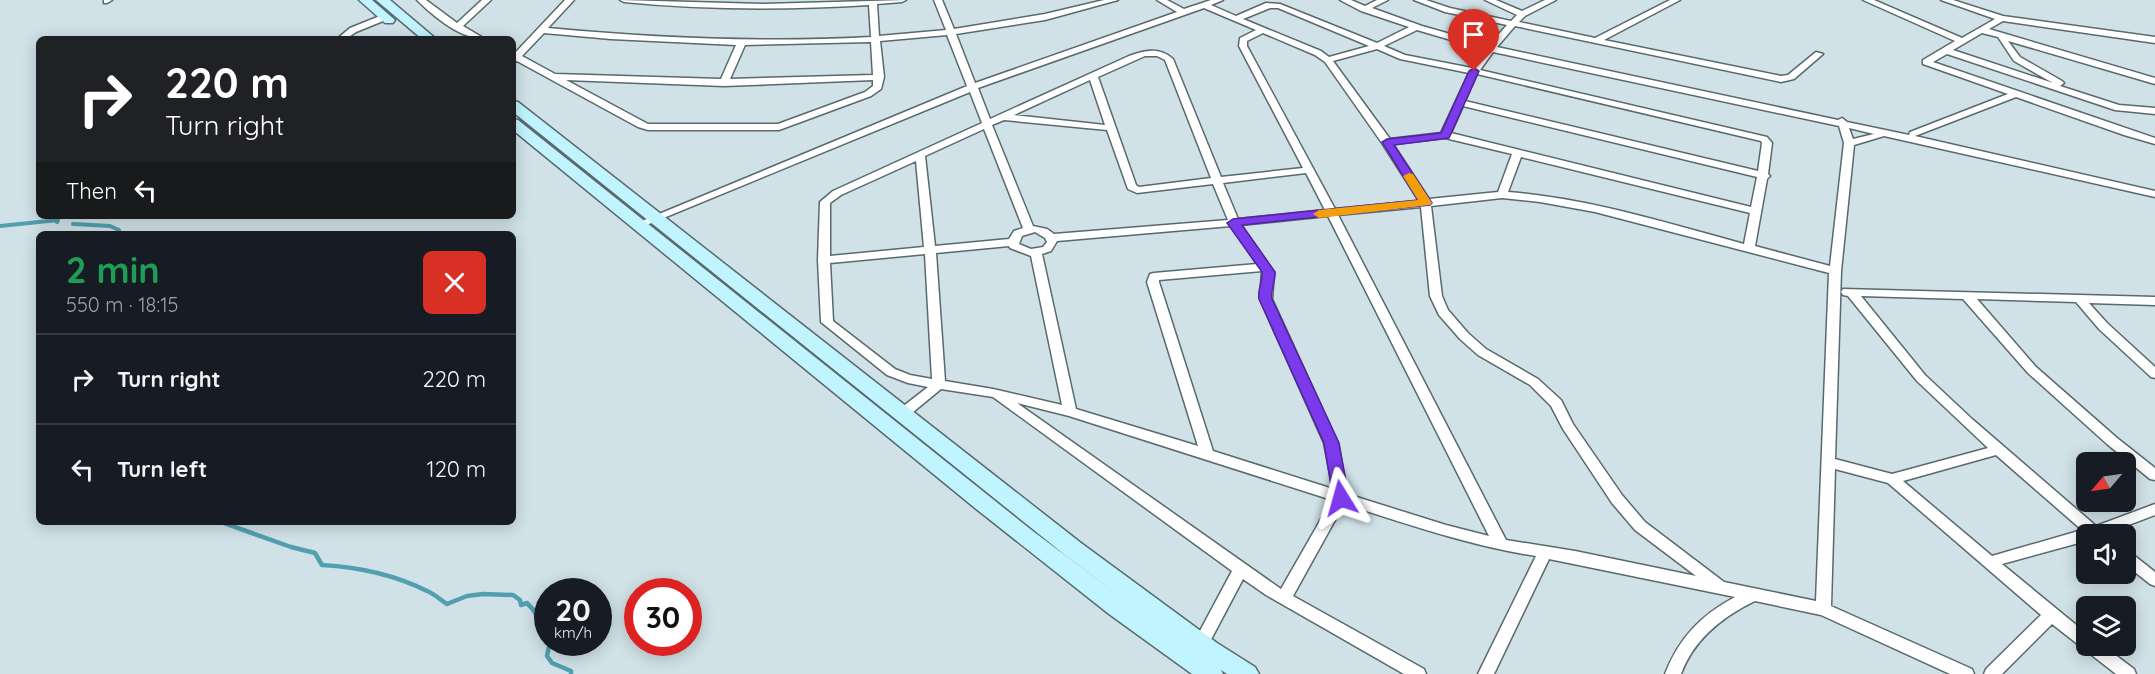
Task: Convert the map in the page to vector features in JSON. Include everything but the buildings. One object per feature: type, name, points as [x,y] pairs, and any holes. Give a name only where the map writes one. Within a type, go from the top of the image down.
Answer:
[{"type":"main road","points":[[365,0],[407,36]]},
{"type":"main road","points":[[382,0],[426,36]]},
{"type":"main road","points":[[516,108],[1040,549],[1159,639],[1211,674]]},
{"type":"main road","points":[[516,125],[648,220],[902,414],[1064,542],[1201,644],[1246,674]]},
{"type":"street","points":[[421,0],[457,27],[475,36]]},
{"type":"street","points":[[457,27],[487,0]]},
{"type":"street","points":[[516,55],[570,0]]},
{"type":"street","points":[[624,0],[744,6],[809,6],[902,0]]},
{"type":"street","points":[[938,0],[1029,230]]},
{"type":"street","points":[[540,30],[621,38],[741,43],[876,38],[949,32],[1050,16],[1114,0]]},
{"type":"street","points":[[1161,0],[1183,12]]},
{"type":"street","points":[[648,220],[973,87],[1219,0]]},
{"type":"street","points":[[1344,0],[1364,5],[1417,26],[1493,46],[1842,122],[1913,134],[1948,145]]},
{"type":"street","points":[[1364,5],[1384,0]]},
{"type":"street","points":[[1418,0],[1436,7],[1513,24],[1781,80],[1791,77],[1819,54]]},
{"type":"street","points":[[1489,0],[1522,14]]},
{"type":"street","points":[[1445,135],[1474,71],[1493,46],[1522,14],[1552,0]]},
{"type":"street","points":[[1595,41],[1676,0]]},
{"type":"street","points":[[1867,0],[1962,40]]},
{"type":"street","points":[[1945,0],[2002,18],[2155,40]]},
{"type":"street","points":[[516,58],[641,125],[759,128],[789,125],[868,94],[878,87],[873,1]]},
{"type":"street","points":[[1203,5],[1318,53],[1328,60],[1387,142],[1426,203],[1434,285],[1443,312],[1482,352],[1534,382],[1556,403],[1592,463],[1617,499],[1640,526],[1722,588]]},
{"type":"street","points":[[1236,18],[1269,5],[1280,6],[1375,47],[1412,59],[1474,71],[1758,137],[1767,143],[1765,176],[1754,212],[1749,248]]},
{"type":"street","points":[[344,36],[385,17]]},
{"type":"street","points":[[2002,18],[1926,62],[2127,134],[2155,141]]},
{"type":"street","points":[[1328,60],[1375,47],[1417,26]]},
{"type":"street","points":[[1263,30],[1243,40],[1243,46],[1332,213],[1501,545]]},
{"type":"street","points":[[1982,30],[2155,81]]},
{"type":"street","points":[[2001,36],[2017,59],[2084,97]]},
{"type":"street","points":[[2133,38],[2155,48]]},
{"type":"street","points":[[724,83],[741,43]]},
{"type":"street","points":[[1944,50],[2118,108],[2155,111]]},
{"type":"street","points":[[1284,598],[1341,498],[1331,443],[1266,299],[1264,293],[1269,279],[1266,267],[1233,223],[1169,59],[1164,54],[1144,53],[920,154],[837,193],[825,202],[824,260],[827,322],[891,372],[908,379],[993,393],[1070,412],[1206,454],[1341,498],[1446,531],[1501,545],[1823,609],[1966,674]]},
{"type":"street","points":[[551,76],[724,83],[879,77]]},
{"type":"street","points":[[1093,76],[1127,175],[1132,187],[1137,190],[1309,170]]},
{"type":"street","points":[[1913,134],[2016,94]]},
{"type":"street","points":[[1459,102],[1765,176]]},
{"type":"street","points":[[2118,108],[2127,134]]},
{"type":"street","points":[[1001,117],[1111,128]]},
{"type":"street","points":[[1842,122],[1883,134],[2034,163],[2129,185],[2155,194]]},
{"type":"street","points":[[1823,609],[1835,271],[1849,143],[1842,122]]},
{"type":"street","points":[[1849,143],[1883,134]]},
{"type":"street","points":[[1387,142],[1445,135],[1754,212]]},
{"type":"street","points":[[1502,195],[1517,153]]},
{"type":"street","points":[[920,154],[930,249],[939,384]]},
{"type":"street","points":[[2129,185],[2155,188]]},
{"type":"street","points":[[1051,238],[1052,242],[1047,249],[1036,253],[1023,252],[1014,246],[1013,242],[1015,236],[1029,230],[1040,230],[1051,238],[1233,223],[1502,195],[1536,196],[1574,203],[1835,271]]},
{"type":"street","points":[[824,260],[1013,242]]},
{"type":"street","points":[[1036,253],[1070,412]]},
{"type":"street","points":[[1206,454],[1153,282],[1154,277],[1266,267]]},
{"type":"street","points":[[1835,292],[2155,301]]},
{"type":"street","points":[[1851,292],[1922,378],[1997,450],[2081,524]]},
{"type":"street","points":[[1967,296],[2032,370],[2112,441],[2155,475]]},
{"type":"street","points":[[2079,298],[2103,326],[2155,374]]},
{"type":"street","points":[[902,414],[939,384]]},
{"type":"street","points":[[993,393],[1284,598],[1418,674]]},
{"type":"street","points":[[1892,479],[1997,450]]},
{"type":"street","points":[[1828,462],[1892,479],[2076,634]]},
{"type":"street","points":[[2117,524],[2155,509]]},
{"type":"street","points":[[1990,562],[2076,538]]},
{"type":"street","points":[[1486,674],[1545,552]]},
{"type":"street","points":[[2136,565],[2155,580]]},
{"type":"street","points":[[1201,644],[1241,569]]},
{"type":"street","points":[[1673,674],[1682,650],[1703,626],[1734,604],[1753,595]]},
{"type":"street","points":[[1992,674],[2051,615]]},
{"type":"street","points":[[2104,656],[2128,674]]},
{"type":"waterway","points":[[0,226],[58,220],[57,222]]},
{"type":"waterway","points":[[73,224],[110,226],[119,231]]},
{"type":"waterway","points":[[229,525],[315,553],[322,565],[363,570],[402,580],[430,592],[447,604],[467,596],[513,595],[520,600],[521,605],[527,603],[534,612]]},
{"type":"waterway","points":[[547,656],[552,663],[571,671],[571,674]]},
{"type":"slow traffic","points":[[1319,214],[1426,203],[1409,176]]},
{"type":"route","points":[[1341,498],[1331,443],[1264,293],[1269,279],[1268,272],[1233,223],[1426,203],[1387,142],[1445,135],[1474,71]]}]
